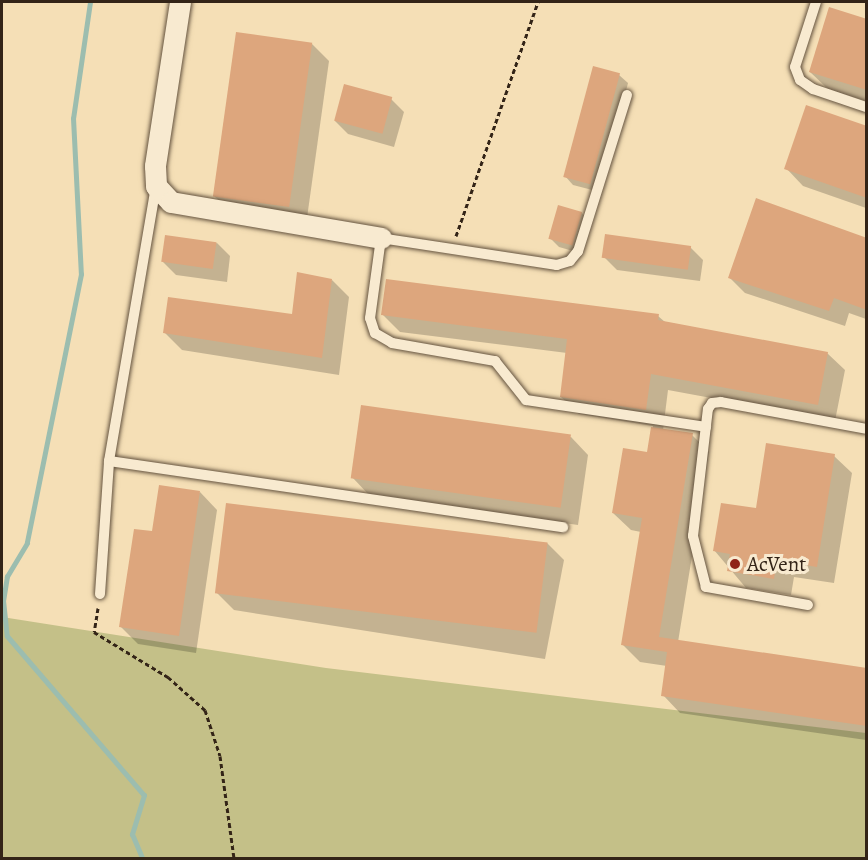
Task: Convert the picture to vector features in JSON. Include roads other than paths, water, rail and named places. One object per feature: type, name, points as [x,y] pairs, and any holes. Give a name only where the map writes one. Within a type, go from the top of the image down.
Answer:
[{"type":"street","points":[[180,2],[155,166],[156,186],[171,202],[381,238]]},
{"type":"lane","points":[[816,2],[795,67],[800,80],[813,89],[867,107]]},
{"type":"lane","points":[[627,95],[578,251],[570,261],[557,265],[381,238],[370,318],[375,333],[392,343],[495,361],[526,400],[706,427]]},
{"type":"lane","points":[[100,594],[109,461],[156,186]]},
{"type":"lane","points":[[808,604],[706,587],[693,536],[708,409],[712,403],[721,402],[867,429]]},
{"type":"lane","points":[[109,461],[563,527]]},
{"type":"waterway","points":[[90,2],[73,118],[81,274],[27,543],[7,576],[3,600],[7,636],[144,795],[132,834],[142,858]]},
{"type":"place","name":"AcVent","points":[[735,564]]}]
